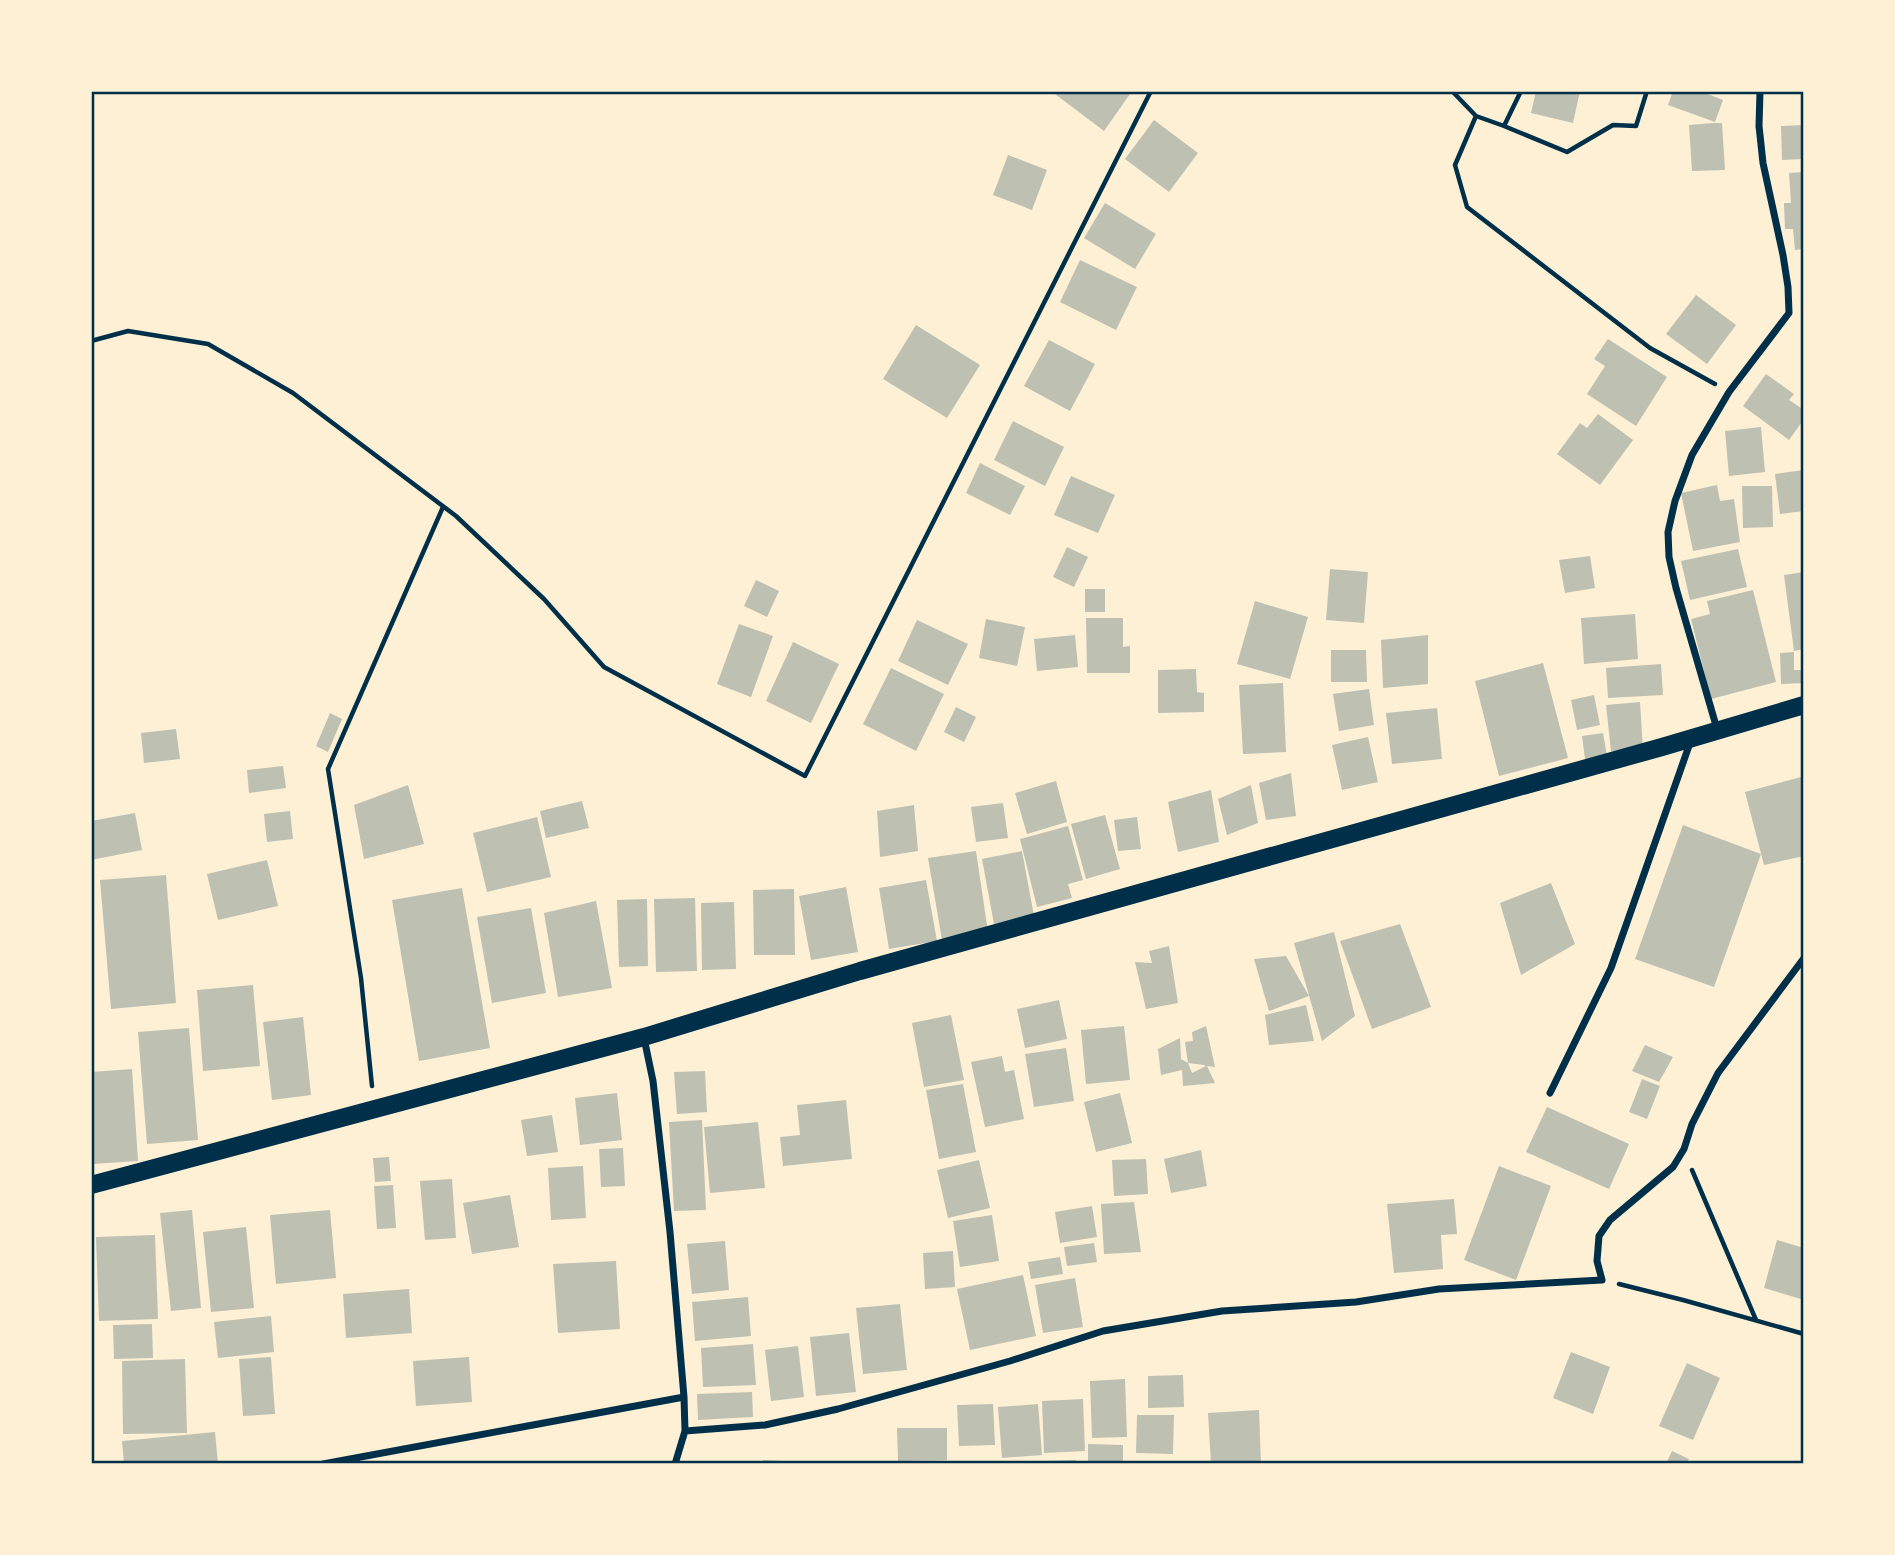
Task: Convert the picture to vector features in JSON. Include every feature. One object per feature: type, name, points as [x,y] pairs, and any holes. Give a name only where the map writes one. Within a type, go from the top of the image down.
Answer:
[{"type":"main road","points":[[91,1185],[644,1037],[860,971],[1804,705]]},
{"type":"street","points":[[1717,730],[1676,588],[1669,556],[1668,531],[1675,501],[1692,455],[1729,392],[1789,313],[1783,255],[1763,163],[1759,91]]},
{"type":"street","points":[[1550,1093],[1611,968],[1692,738]]},
{"type":"street","points":[[685,1431],[765,1425],[838,1409],[1010,1361],[1103,1331],[1222,1311],[1356,1302],[1439,1289],[1602,1280],[1597,1261],[1599,1236],[1610,1220],[1673,1167],[1684,1149],[1692,1124],[1718,1073],[1804,958]]},
{"type":"street","points":[[644,1037],[653,1081],[684,1397],[685,1431],[675,1464]]},
{"type":"street","points":[[323,1464],[684,1397]]},
{"type":"path","points":[[91,341],[128,331],[208,344],[293,393],[456,516],[544,599],[604,667],[805,776],[1150,91]]},
{"type":"path","points":[[1452,91],[1475,116],[1567,152],[1613,125],[1636,126],[1647,91]]},
{"type":"path","points":[[1504,126],[1521,91]]},
{"type":"path","points":[[1475,116],[1455,165],[1467,207],[1650,348],[1729,392]]},
{"type":"path","points":[[374,1108],[361,978],[328,769],[443,507]]},
{"type":"path","points":[[1684,1149],[1756,1320]]},
{"type":"path","points":[[1602,1280],[1804,1334]]},
{"type":"building","points":[[1051,91],[1126,91],[1130,94],[1104,131]]},
{"type":"building","points":[[1536,91],[1580,91],[1573,123],[1531,113]]},
{"type":"building","points":[[1673,91],[1700,91],[1723,100],[1715,122],[1668,105]]},
{"type":"building","points":[[1154,120],[1198,153],[1169,192],[1125,159]]},
{"type":"building","points":[[1722,123],[1725,170],[1692,171],[1689,125]]},
{"type":"building","points":[[1804,125],[1804,159],[1782,160],[1781,126]]},
{"type":"building","points":[[1008,155],[1047,170],[1032,210],[993,195]]},
{"type":"building","points":[[1804,172],[1804,249],[1795,250],[1793,229],[1785,229],[1784,203],[1791,203],[1789,173]]},
{"type":"building","points":[[1105,203],[1156,234],[1135,269],[1084,238]]},
{"type":"building","points":[[1080,260],[1137,287],[1116,330],[1060,302]]},
{"type":"building","points":[[1696,295],[1736,325],[1707,364],[1666,334]]},
{"type":"building","points":[[916,325],[980,365],[947,418],[883,379]]},
{"type":"building","points":[[1608,339],[1667,377],[1636,426],[1587,394],[1605,366],[1594,359]]},
{"type":"building","points":[[1049,340],[1095,364],[1070,411],[1024,386]]},
{"type":"building","points":[[1766,374],[1794,394],[1789,400],[1804,410],[1804,419],[1789,440],[1743,406]]},
{"type":"building","points":[[1598,414],[1633,440],[1600,485],[1557,454],[1580,423],[1587,428]]},
{"type":"building","points":[[1013,421],[1064,447],[1045,486],[994,460]]},
{"type":"building","points":[[1761,427],[1765,472],[1729,476],[1725,431]]},
{"type":"building","points":[[980,463],[1025,486],[1010,515],[966,493]]},
{"type":"building","points":[[1804,470],[1804,511],[1780,514],[1775,474]]},
{"type":"building","points":[[1071,476],[1115,495],[1098,533],[1054,515]]},
{"type":"building","points":[[1717,485],[1720,501],[1734,499],[1740,542],[1693,551],[1681,493]]},
{"type":"building","points":[[1742,486],[1772,486],[1773,527],[1743,528]]},
{"type":"building","points":[[1067,547],[1088,557],[1074,587],[1053,577]]},
{"type":"building","points":[[1738,549],[1747,587],[1690,600],[1681,561]]},
{"type":"building","points":[[1590,556],[1595,588],[1565,593],[1559,560]]},
{"type":"building","points":[[1330,569],[1368,572],[1364,623],[1326,620]]},
{"type":"building","points":[[1804,572],[1804,649],[1794,651],[1784,575]]},
{"type":"building","points":[[756,580],[779,591],[767,617],[744,606]]},
{"type":"building","points":[[1085,589],[1105,589],[1105,612],[1085,612]]},
{"type":"building","points":[[1753,590],[1776,682],[1711,699],[1691,619],[1710,614],[1707,601]]},
{"type":"building","points":[[1255,601],[1308,617],[1290,679],[1237,664]]},
{"type":"building","points":[[1635,614],[1638,659],[1584,664],[1581,618]]},
{"type":"building","points":[[1086,618],[1123,618],[1123,647],[1130,646],[1130,673],[1087,673]]},
{"type":"building","points":[[986,619],[1025,627],[1017,666],[979,658]]},
{"type":"building","points":[[917,620],[968,644],[948,685],[898,661]]},
{"type":"building","points":[[739,624],[773,636],[751,697],[717,684]]},
{"type":"building","points":[[1075,635],[1078,667],[1037,671],[1034,639]]},
{"type":"building","points":[[1428,635],[1428,684],[1383,688],[1381,640]]},
{"type":"building","points":[[793,642],[839,664],[811,723],[766,701]]},
{"type":"building","points":[[1331,650],[1366,650],[1367,682],[1331,682]]},
{"type":"building","points":[[1794,652],[1794,670],[1804,670],[1804,683],[1781,684],[1780,653]]},
{"type":"building","points":[[1543,663],[1568,758],[1499,776],[1475,681]]},
{"type":"building","points":[[1661,664],[1663,695],[1608,698],[1606,668]]},
{"type":"building","points":[[891,668],[944,694],[916,751],[863,724]]},
{"type":"building","points":[[1196,669],[1197,692],[1204,693],[1204,712],[1158,713],[1158,670]]},
{"type":"building","points":[[1283,683],[1286,752],[1243,754],[1239,685]]},
{"type":"building","points":[[1369,689],[1374,725],[1339,731],[1333,694]]},
{"type":"building","points":[[1594,695],[1600,725],[1577,730],[1571,700]]},
{"type":"building","points":[[1640,702],[1643,750],[1611,751],[1606,705]]},
{"type":"building","points":[[956,707],[976,717],[964,742],[944,732]]},
{"type":"building","points":[[1437,708],[1442,759],[1392,764],[1386,713]]},
{"type":"building","points":[[330,713],[342,719],[328,752],[316,746]]},
{"type":"building","points":[[176,729],[180,759],[144,763],[141,733]]},
{"type":"building","points":[[1603,733],[1607,756],[1585,759],[1582,736]]},
{"type":"building","points":[[1368,737],[1378,782],[1342,790],[1332,745]]},
{"type":"building","points":[[283,766],[286,788],[249,793],[247,770]]},
{"type":"building","points":[[1291,773],[1296,816],[1266,820],[1259,783]]},
{"type":"building","points":[[1801,777],[1802,791],[1804,790],[1804,856],[1764,865],[1745,792]]},
{"type":"building","points":[[1056,781],[1067,822],[1027,834],[1015,793]]},
{"type":"building","points":[[408,785],[424,844],[364,859],[354,805]]},
{"type":"building","points":[[1251,785],[1258,823],[1227,835],[1218,799]]},
{"type":"building","points":[[1211,790],[1219,842],[1178,852],[1168,802]]},
{"type":"building","points":[[582,801],[589,828],[546,838],[540,811]]},
{"type":"building","points":[[1003,803],[1008,838],[976,842],[971,807]]},
{"type":"building","points":[[914,805],[918,851],[880,857],[877,811]]},
{"type":"building","points":[[290,811],[293,839],[267,842],[264,814]]},
{"type":"building","points":[[135,813],[142,850],[91,860],[91,821]]},
{"type":"building","points":[[1105,815],[1120,869],[1086,879],[1071,824]]},
{"type":"building","points":[[537,817],[551,877],[487,892],[473,833]]},
{"type":"building","points":[[1137,817],[1141,849],[1118,851],[1114,820]]},
{"type":"building","points":[[1683,825],[1761,854],[1714,987],[1635,959]]},
{"type":"building","points":[[1068,826],[1083,880],[1068,884],[1072,898],[1037,907],[1020,839]]},
{"type":"building","points":[[976,851],[988,932],[942,940],[928,858]]},
{"type":"building","points":[[1022,851],[1034,916],[994,924],[982,859]]},
{"type":"building","points":[[267,860],[278,906],[218,920],[207,874]]},
{"type":"building","points":[[166,875],[176,1003],[111,1009],[100,880]]},
{"type":"building","points":[[926,880],[937,941],[889,949],[879,888]]},
{"type":"building","points":[[1551,883],[1575,944],[1521,975],[1500,903]]},
{"type":"building","points":[[846,887],[858,952],[811,960],[799,896]]},
{"type":"building","points":[[462,888],[490,1048],[419,1061],[392,900]]},
{"type":"building","points":[[794,889],[795,955],[754,955],[753,890]]},
{"type":"building","points":[[695,898],[697,971],[656,972],[654,899]]},
{"type":"building","points":[[647,899],[648,966],[619,967],[617,900]]},
{"type":"building","points":[[596,901],[612,988],[558,997],[544,913]]},
{"type":"building","points":[[734,902],[736,969],[702,970],[701,903]]},
{"type":"building","points":[[531,908],[546,993],[492,1003],[477,917]]},
{"type":"building","points":[[1400,924],[1431,1007],[1372,1029],[1340,941]]},
{"type":"building","points":[[1334,932],[1355,1016],[1322,1041],[1294,943]]},
{"type":"building","points":[[1169,946],[1178,1003],[1146,1009],[1135,962],[1152,963],[1149,951]]},
{"type":"building","points":[[1286,956],[1309,996],[1269,1011],[1254,959]]},
{"type":"building","points":[[253,985],[260,1066],[203,1071],[197,990]]},
{"type":"building","points":[[1059,1000],[1067,1039],[1025,1048],[1017,1009]]},
{"type":"building","points":[[1306,1005],[1314,1041],[1269,1045],[1265,1015]]},
{"type":"building","points":[[951,1015],[964,1080],[924,1087],[912,1023]]},
{"type":"building","points":[[303,1017],[311,1095],[272,1100],[263,1022]]},
{"type":"building","points":[[1124,1026],[1130,1080],[1086,1084],[1081,1030]]},
{"type":"building","points":[[1206,1026],[1215,1067],[1207,1066],[1215,1083],[1183,1086],[1182,1070],[1161,1075],[1158,1049],[1180,1038],[1181,1059],[1188,1063],[1185,1042],[1193,1041],[1192,1032]],"holes":[[[1188,1063],[1206,1066],[1192,1073]]]},
{"type":"building","points":[[189,1028],[198,1140],[147,1144],[138,1032]]},
{"type":"building","points":[[1645,1045],[1673,1057],[1659,1082],[1632,1071]]},
{"type":"building","points":[[1066,1048],[1074,1101],[1034,1107],[1025,1054]]},
{"type":"building","points":[[1002,1056],[1005,1072],[1014,1070],[1024,1119],[985,1127],[971,1062]]},
{"type":"building","points":[[132,1069],[138,1161],[93,1164],[91,1072]]},
{"type":"building","points":[[705,1071],[707,1112],[677,1114],[674,1072]]},
{"type":"building","points":[[1642,1079],[1660,1086],[1647,1119],[1629,1112]]},
{"type":"building","points":[[963,1084],[976,1152],[939,1159],[926,1090]]},
{"type":"building","points":[[617,1093],[622,1140],[580,1145],[575,1098]]},
{"type":"building","points":[[1120,1093],[1132,1143],[1096,1152],[1084,1102]]},
{"type":"building","points":[[846,1100],[852,1159],[783,1166],[780,1137],[800,1135],[797,1105]]},
{"type":"building","points":[[1547,1107],[1629,1144],[1609,1189],[1526,1152]]},
{"type":"building","points":[[552,1115],[558,1152],[527,1156],[521,1120]]},
{"type":"building","points":[[702,1120],[706,1210],[674,1211],[669,1122]]},
{"type":"building","points":[[758,1122],[765,1188],[710,1193],[704,1127]]},
{"type":"building","points":[[623,1148],[625,1186],[601,1187],[599,1149]]},
{"type":"building","points":[[1201,1150],[1207,1186],[1171,1193],[1164,1159]]},
{"type":"building","points":[[389,1157],[391,1181],[375,1182],[373,1158]]},
{"type":"building","points":[[1146,1159],[1148,1194],[1114,1196],[1112,1160]]},
{"type":"building","points":[[979,1160],[990,1208],[948,1218],[937,1170]]},
{"type":"building","points":[[583,1166],[586,1218],[551,1220],[548,1168]]},
{"type":"building","points":[[1499,1166],[1551,1186],[1516,1280],[1464,1260]]},
{"type":"building","points":[[452,1179],[456,1238],[425,1240],[420,1181]]},
{"type":"building","points":[[393,1185],[396,1228],[377,1229],[374,1186]]},
{"type":"building","points":[[510,1195],[519,1247],[472,1254],[463,1203]]},
{"type":"building","points":[[1454,1199],[1457,1234],[1441,1235],[1443,1269],[1394,1273],[1387,1204]]},
{"type":"building","points":[[1134,1202],[1141,1252],[1104,1254],[1101,1204]]},
{"type":"building","points":[[1092,1206],[1097,1237],[1060,1243],[1055,1212]]},
{"type":"building","points":[[192,1210],[201,1308],[171,1311],[160,1213]]},
{"type":"building","points":[[330,1210],[336,1278],[276,1284],[270,1215]]},
{"type":"building","points":[[992,1215],[999,1261],[960,1267],[953,1221]]},
{"type":"building","points":[[246,1227],[254,1308],[211,1312],[203,1232]]},
{"type":"building","points":[[155,1235],[158,1319],[99,1321],[96,1237]]},
{"type":"building","points":[[1777,1240],[1804,1248],[1804,1300],[1764,1288]]},
{"type":"building","points":[[725,1241],[729,1290],[692,1294],[687,1244]]},
{"type":"building","points":[[1094,1243],[1097,1262],[1067,1266],[1064,1247]]},
{"type":"building","points":[[953,1251],[955,1287],[925,1289],[923,1253]]},
{"type":"building","points":[[1060,1257],[1063,1274],[1031,1279],[1028,1262]]},
{"type":"building","points":[[616,1261],[620,1329],[558,1333],[553,1264]]},
{"type":"building","points":[[1023,1275],[1036,1336],[970,1350],[957,1289]]},
{"type":"building","points":[[1075,1278],[1083,1327],[1043,1333],[1035,1285]]},
{"type":"building","points":[[409,1289],[412,1333],[346,1338],[343,1294]]},
{"type":"building","points":[[748,1297],[751,1336],[695,1341],[692,1302]]},
{"type":"building","points":[[900,1304],[907,1370],[863,1374],[856,1308]]},
{"type":"building","points":[[271,1316],[274,1352],[218,1358],[214,1322]]},
{"type":"building","points":[[152,1324],[153,1358],[114,1359],[113,1325]]},
{"type":"building","points":[[849,1333],[856,1392],[816,1396],[810,1337]]},
{"type":"building","points":[[753,1344],[756,1385],[703,1387],[701,1348]]},
{"type":"building","points":[[798,1346],[804,1397],[771,1401],[765,1350]]},
{"type":"building","points":[[1571,1352],[1610,1367],[1593,1414],[1553,1398]]},
{"type":"building","points":[[271,1357],[275,1414],[243,1416],[239,1359]]},
{"type":"building","points":[[469,1357],[472,1402],[416,1406],[413,1361]]},
{"type":"building","points":[[185,1359],[187,1433],[123,1434],[122,1361]]},
{"type":"building","points":[[1687,1363],[1720,1378],[1693,1440],[1659,1426]]},
{"type":"building","points":[[1183,1375],[1184,1407],[1148,1408],[1148,1376]]},
{"type":"building","points":[[1125,1379],[1127,1437],[1092,1438],[1090,1381]]},
{"type":"building","points":[[752,1392],[753,1417],[698,1420],[697,1394]]},
{"type":"building","points":[[1083,1399],[1085,1451],[1044,1453],[1042,1401]]},
{"type":"building","points":[[993,1404],[995,1445],[959,1446],[957,1405]]},
{"type":"building","points":[[1038,1404],[1042,1455],[1002,1458],[998,1407]]},
{"type":"building","points":[[1259,1410],[1261,1464],[1211,1464],[1208,1413]]},
{"type":"building","points":[[1137,1415],[1174,1415],[1173,1454],[1136,1453]]},
{"type":"building","points":[[897,1428],[947,1428],[947,1460],[898,1461]]},
{"type":"building","points":[[215,1432],[218,1464],[124,1464],[122,1441]]},
{"type":"building","points":[[1088,1444],[1123,1445],[1123,1464],[1088,1464]]},
{"type":"building","points":[[1672,1451],[1689,1459],[1686,1464],[1666,1464]]},
{"type":"building","points":[[763,1460],[804,1462],[804,1464],[763,1464]]},
{"type":"building","points":[[1076,1460],[1076,1464],[1044,1464],[1044,1461]]}]
